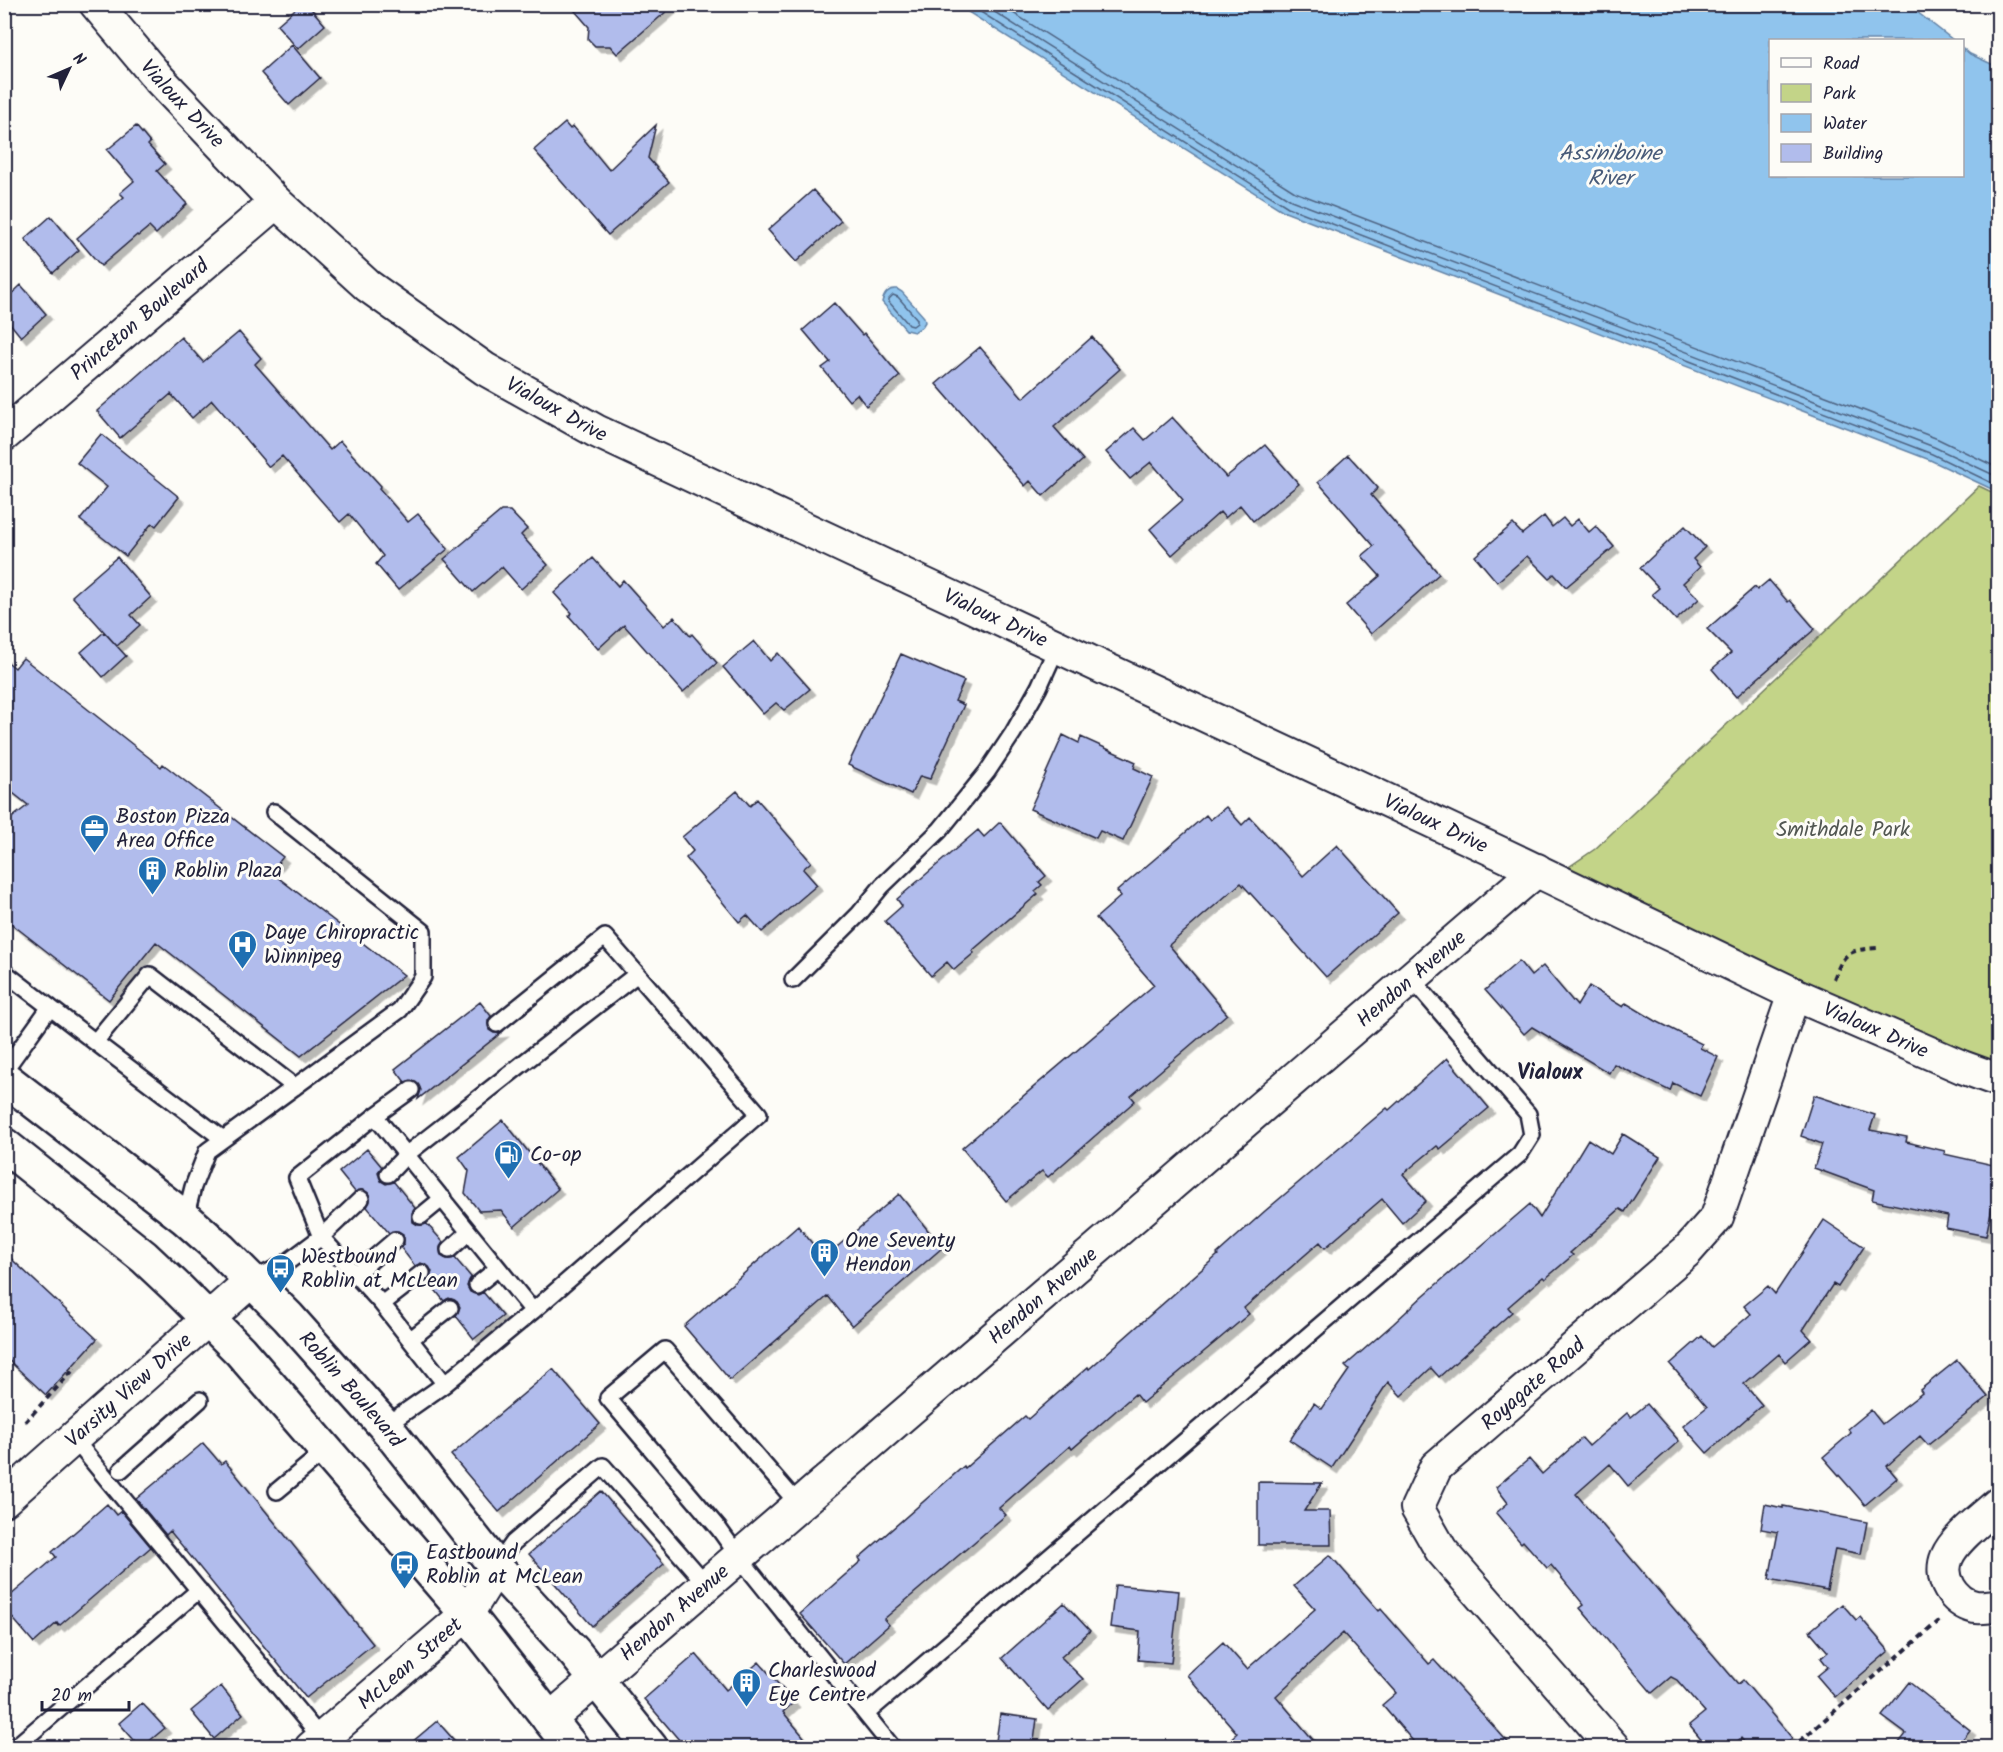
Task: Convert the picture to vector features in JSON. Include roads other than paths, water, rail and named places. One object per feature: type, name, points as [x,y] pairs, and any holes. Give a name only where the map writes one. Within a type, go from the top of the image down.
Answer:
[{"type":"main road","name":"Roblin Boulevard","points":[[4,1078],[185,1218],[288,1317],[385,1426],[496,1567],[574,1653],[651,1748]]},
{"type":"main road","points":[[4,1145],[144,1257],[240,1352],[467,1614],[561,1739]]},
{"type":"street","name":"Vialoux Drive","points":[[96,4],[159,79],[276,202],[368,286],[485,369],[596,431],[1537,870],[1794,994],[1998,1080]]},
{"type":"street","name":"Princeton Boulevard","points":[[4,435],[276,202]]},
{"type":"street","name":"Hendon Avenue","points":[[561,1739],[597,1680],[1537,870]]},
{"type":"street","name":"Royagate Road","points":[[1614,1748],[1441,1550],[1417,1508],[1436,1467],[1687,1251],[1717,1217],[1794,994]]},
{"type":"street","name":"Varsity View Drive","points":[[4,1500],[252,1280]]},
{"type":"street","points":[[1998,1504],[1957,1542],[1946,1558],[1945,1574],[1949,1591],[1962,1601],[1975,1607],[1998,1606]]},
{"type":"street","name":"McLean Street","points":[[320,1745],[467,1614],[496,1567]]},
{"type":"lane","points":[[793,980],[859,914],[882,886],[940,830],[987,772],[1023,715],[1057,647]]},
{"type":"lane","points":[[185,1218],[193,1187],[207,1151],[400,1010],[423,977],[423,931],[274,812]]},
{"type":"lane","points":[[385,1426],[445,1384],[533,1311],[759,1114],[605,937],[497,1024]]},
{"type":"lane","points":[[4,972],[223,1139]]},
{"type":"lane","points":[[388,1174],[407,1154],[637,974]]},
{"type":"lane","points":[[95,1042],[150,975],[295,1087]]},
{"type":"lane","points":[[866,1714],[1520,1154],[1532,1136],[1528,1114],[1411,978]]},
{"type":"lane","points":[[4,1071],[50,1007]]},
{"type":"lane","points":[[411,1090],[297,1178],[321,1237],[382,1304],[445,1384]]},
{"type":"lane","points":[[375,1116],[533,1311]]},
{"type":"lane","points":[[421,1216],[443,1198]]},
{"type":"lane","points":[[252,1280],[285,1264],[321,1237],[361,1199]]},
{"type":"lane","points":[[449,1250],[469,1232]]},
{"type":"lane","points":[[354,1275],[395,1240]]},
{"type":"lane","points":[[477,1285],[498,1268]]},
{"type":"lane","points":[[382,1304],[422,1274]]},
{"type":"lane","points":[[411,1339],[450,1308]]},
{"type":"lane","points":[[799,1505],[665,1350],[608,1398],[719,1529],[893,1748]]},
{"type":"lane","points":[[121,1470],[201,1400]]},
{"type":"lane","points":[[74,1439],[199,1590],[320,1745]]},
{"type":"lane","points":[[277,1491],[326,1451]]},
{"type":"lane","points":[[496,1567],[513,1543],[603,1466],[706,1585]]},
{"type":"lane","points":[[14,1748],[199,1590]]},
{"type":"water","name":"Assiniboine River","points":[[957,5],[1908,5],[1952,39],[1769,39],[1769,177],[1964,177],[1964,49],[1998,67],[1998,492],[1930,460],[1285,212]]},
{"type":"water","points":[[897,289],[924,317],[925,322],[922,327],[914,332],[906,330],[882,302],[887,292]]},
{"type":"place","name":"Boston Pizza Area Office","points":[[95,854]]},
{"type":"place","name":"Roblin Plaza","points":[[153,896]]},
{"type":"place","name":"Daye Chiropractic Winnipeg","points":[[243,970]]},
{"type":"place","name":"Co-op","points":[[509,1180]]},
{"type":"place","name":"One Seventy Hendon","points":[[824,1278]]},
{"type":"place","name":"Westbound Roblin at McLean","points":[[280,1294]]},
{"type":"place","name":"Eastbound Roblin at McLean","points":[[405,1590]]},
{"type":"place","name":"Charleswood Eye Centre","points":[[747,1708]]},
{"type":"district","name":"Vialoux","points":[[1550,1071]]},
{"type":"park label","name":"Smithdale Park","points":[[1843,829]]}]
